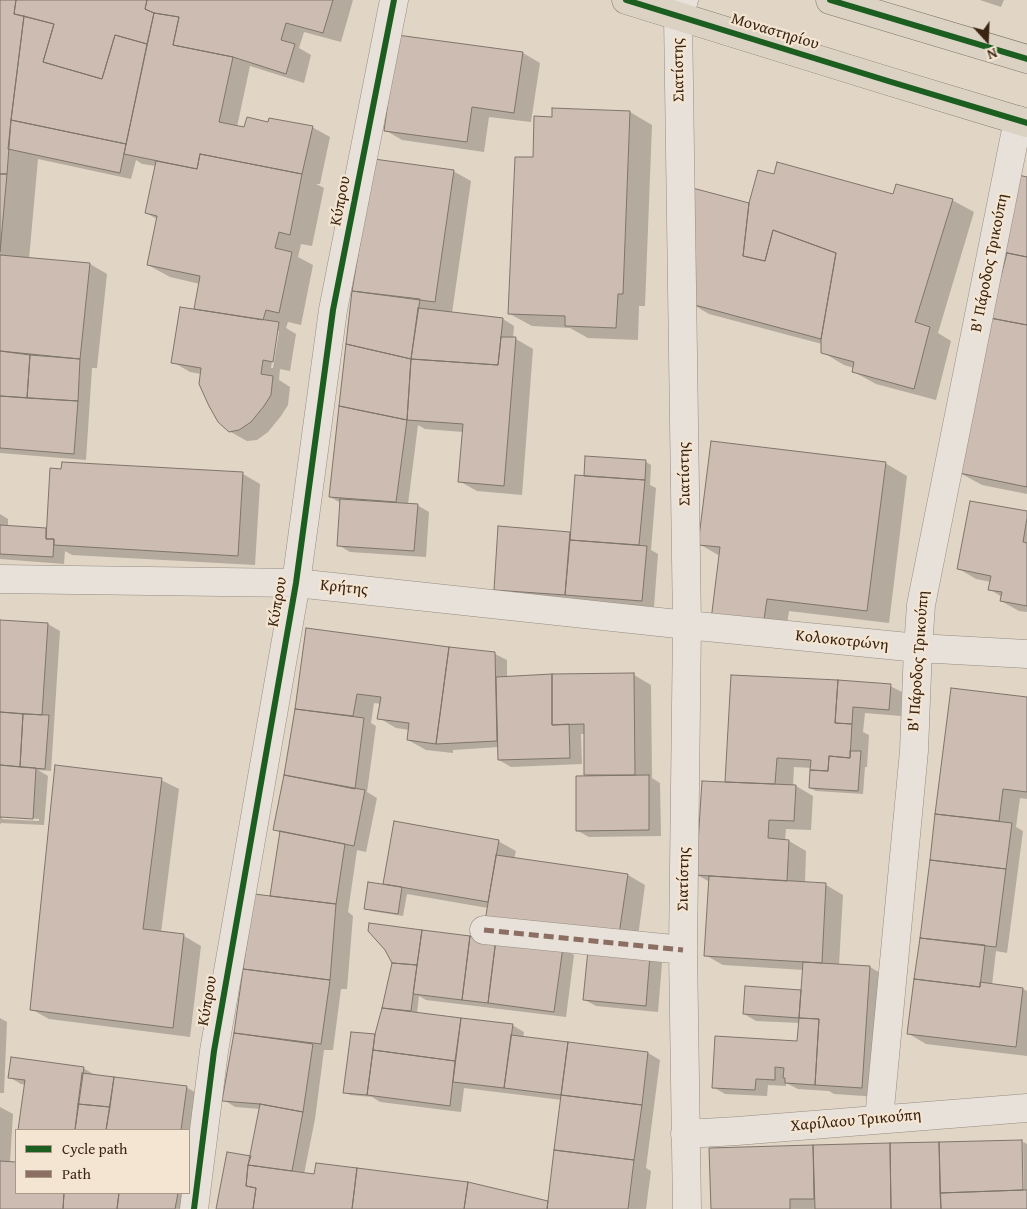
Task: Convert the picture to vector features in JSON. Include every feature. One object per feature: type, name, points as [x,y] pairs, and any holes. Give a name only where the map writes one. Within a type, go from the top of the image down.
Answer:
[{"type":"main road","name":"Μοναστηρίου","points":[[626,0],[681,8],[888,81],[1023,122]]},
{"type":"main road","points":[[830,0],[1027,59]]},
{"type":"street","name":"Κύπρου","points":[[194,1209],[214,1051],[296,583],[334,310],[394,0]]},
{"type":"street","name":"Σιατίστης","points":[[681,8],[687,625],[683,950],[687,1209]]},
{"type":"street","name":"Β' Πάροδος Τρικούπη","points":[[879,1119],[914,752],[921,605],[1023,122]]},
{"type":"street","name":"Κρήτης","points":[[0,579],[296,583],[687,625]]},
{"type":"street","name":"Κολοκοτρώνη","points":[[687,625],[918,648],[1027,654]]},
{"type":"street","points":[[484,930],[683,950]]},
{"type":"street","name":"Χαρίλαου Τρικούπη","points":[[685,1134],[1027,1108]]},
{"type":"building","points":[[0,0],[16,0],[14,14],[24,16],[11,120],[7,174],[0,174]]},
{"type":"building","points":[[16,0],[147,0],[145,9],[154,13],[147,44],[115,35],[102,79],[43,62],[54,24],[14,14]]},
{"type":"building","points":[[147,0],[333,0],[323,33],[286,23],[281,40],[295,44],[286,74],[233,57],[173,45],[179,17],[154,13],[145,9]]},
{"type":"building","points":[[154,13],[179,17],[173,45],[233,57],[219,122],[244,127],[247,117],[268,122],[269,118],[313,126],[302,174],[200,154],[197,169],[124,154]]},
{"type":"building","points":[[24,16],[54,24],[43,62],[102,79],[115,35],[147,44],[126,144],[11,120]]},
{"type":"building","points":[[397,35],[523,52],[514,113],[472,107],[467,142],[384,131]]},
{"type":"building","points":[[552,108],[630,111],[623,294],[618,294],[616,328],[565,326],[565,316],[508,314],[515,157],[533,157],[534,116],[552,117]]},
{"type":"building","points":[[11,120],[126,144],[120,173],[8,149]]},
{"type":"building","points":[[200,154],[302,174],[290,235],[279,232],[275,248],[292,252],[279,313],[266,310],[263,320],[194,309],[200,276],[147,265],[157,216],[145,213],[156,161],[197,169]]},
{"type":"building","points":[[374,159],[454,170],[435,302],[352,291]]},
{"type":"building","points":[[777,162],[893,194],[896,184],[953,199],[915,322],[930,327],[914,389],[852,372],[854,362],[821,353],[821,339],[836,253],[773,230],[765,261],[743,256],[749,203],[758,170],[774,174]]},
{"type":"building","points":[[0,174],[7,174],[0,252]]},
{"type":"building","points":[[1014,174],[1027,177],[1027,257],[998,251]]},
{"type":"building","points":[[685,186],[749,203],[743,256],[765,261],[773,230],[836,253],[821,339],[691,304]]},
{"type":"building","points":[[1007,253],[1027,257],[1027,325],[990,318]]},
{"type":"building","points":[[0,255],[90,263],[80,359],[0,351]]},
{"type":"building","points":[[352,291],[420,299],[411,359],[346,344]]},
{"type":"building","points":[[180,307],[279,322],[273,362],[263,360],[261,374],[273,376],[271,395],[251,422],[239,430],[229,432],[218,422],[199,384],[201,368],[171,363]]},
{"type":"building","points":[[418,308],[503,318],[498,365],[411,359]]},
{"type":"building","points":[[990,318],[1027,325],[1027,487],[959,473]]},
{"type":"building","points":[[501,337],[516,337],[504,486],[458,482],[463,424],[407,420],[411,359],[498,365]]},
{"type":"building","points":[[346,344],[411,359],[407,420],[339,406]]},
{"type":"building","points":[[0,351],[30,355],[27,398],[0,396]]},
{"type":"building","points":[[30,355],[80,359],[78,401],[27,398]]},
{"type":"building","points":[[0,396],[78,401],[74,454],[0,448]]},
{"type":"building","points":[[339,406],[407,420],[396,502],[329,497]]},
{"type":"building","points":[[711,441],[886,462],[867,611],[767,599],[763,626],[711,620],[720,547],[698,545]]},
{"type":"building","points":[[585,456],[646,460],[645,480],[584,476]]},
{"type":"building","points":[[62,462],[243,472],[238,556],[54,545],[54,539],[46,539],[50,468],[61,469]]},
{"type":"building","points":[[575,475],[645,480],[639,545],[570,540]]},
{"type":"building","points":[[340,499],[418,504],[414,551],[337,546]]},
{"type":"building","points":[[970,501],[1027,511],[1023,542],[1027,543],[1027,606],[1000,601],[1002,592],[988,590],[991,576],[957,569]]},
{"type":"building","points":[[0,525],[46,528],[46,539],[54,539],[53,557],[0,554]]},
{"type":"building","points":[[498,526],[570,532],[565,595],[494,590]]},
{"type":"building","points":[[570,540],[647,546],[642,601],[565,595]]},
{"type":"building","points":[[0,620],[48,623],[42,715],[0,712]]},
{"type":"building","points":[[306,628],[449,647],[436,744],[407,740],[409,723],[377,719],[381,697],[357,694],[353,716],[295,709]]},
{"type":"building","points":[[449,647],[495,652],[497,741],[436,744]]},
{"type":"building","points":[[634,673],[635,775],[584,775],[584,724],[552,725],[552,674]]},
{"type":"building","points":[[552,674],[552,725],[569,724],[570,758],[498,760],[496,677]]},
{"type":"building","points":[[731,675],[838,680],[835,723],[852,724],[850,758],[829,756],[828,771],[810,770],[811,760],[777,758],[775,784],[725,782]]},
{"type":"building","points":[[838,680],[891,684],[889,710],[853,707],[852,724],[835,723]]},
{"type":"building","points":[[951,688],[1027,697],[1027,792],[1003,789],[999,821],[935,814]]},
{"type":"building","points":[[295,709],[364,718],[355,789],[284,775]]},
{"type":"building","points":[[0,712],[23,714],[20,767],[0,765]]},
{"type":"building","points":[[23,714],[49,715],[45,769],[20,767]]},
{"type":"building","points":[[850,751],[861,751],[858,791],[809,788],[810,770],[828,771],[829,756],[850,758]]},
{"type":"building","points":[[0,765],[36,768],[33,819],[0,817]]},
{"type":"building","points":[[55,765],[162,778],[143,929],[184,934],[173,1028],[30,1010]]},
{"type":"building","points":[[284,775],[365,790],[354,846],[273,830]]},
{"type":"building","points":[[649,775],[649,830],[576,831],[576,776]]},
{"type":"building","points":[[702,781],[796,785],[794,821],[769,820],[768,838],[789,840],[787,881],[696,875]]},
{"type":"building","points":[[935,814],[1012,823],[1006,869],[930,860]]},
{"type":"building","points":[[394,821],[499,840],[488,902],[383,884]]},
{"type":"building","points":[[280,831],[345,844],[336,904],[270,896]]},
{"type":"building","points":[[496,855],[628,874],[618,941],[485,921]]},
{"type":"building","points":[[930,860],[1006,869],[996,947],[920,938]]},
{"type":"building","points":[[709,876],[826,883],[822,963],[704,956]]},
{"type":"building","points":[[368,882],[402,887],[398,914],[364,909]]},
{"type":"building","points":[[254,894],[336,904],[330,980],[243,969]]},
{"type":"building","points":[[369,923],[422,930],[417,965],[392,963],[385,950],[368,931]]},
{"type":"building","points":[[422,930],[470,936],[462,1000],[413,994]]},
{"type":"building","points":[[470,936],[496,939],[488,1003],[462,1000]]},
{"type":"building","points":[[920,938],[985,945],[980,987],[914,979]]},
{"type":"building","points":[[496,939],[563,947],[554,1012],[488,1003]]},
{"type":"building","points":[[588,950],[650,955],[646,1006],[583,1000]]},
{"type":"building","points":[[803,962],[870,966],[862,1088],[815,1085],[819,1019],[799,1018]]},
{"type":"building","points":[[392,963],[417,965],[411,1011],[382,1008]]},
{"type":"building","points":[[243,969],[330,980],[321,1044],[234,1033]]},
{"type":"building","points":[[914,979],[980,987],[980,982],[1023,988],[1016,1047],[907,1034]]},
{"type":"building","points":[[745,986],[801,990],[799,1018],[743,1014]]},
{"type":"building","points":[[382,1008],[461,1018],[455,1061],[373,1050]]},
{"type":"building","points":[[461,1018],[513,1024],[504,1088],[453,1082]]},
{"type":"building","points":[[799,1018],[819,1019],[815,1085],[785,1083],[785,1078],[783,1078],[784,1068],[775,1067],[775,1080],[756,1079],[755,1090],[712,1088],[715,1036],[797,1041]]},
{"type":"building","points":[[351,1032],[375,1034],[367,1095],[343,1093]]},
{"type":"building","points":[[234,1033],[313,1044],[303,1112],[260,1104],[222,1101]]},
{"type":"building","points":[[511,1035],[568,1042],[561,1095],[504,1088]]},
{"type":"building","points":[[568,1042],[648,1052],[642,1105],[561,1095]]},
{"type":"building","points":[[373,1050],[455,1061],[450,1106],[367,1095]]},
{"type":"building","points":[[11,1057],[84,1067],[75,1129],[18,1129],[25,1080],[8,1078]]},
{"type":"building","points":[[82,1073],[114,1077],[110,1107],[78,1104]]},
{"type":"building","points":[[114,1077],[187,1086],[181,1129],[106,1129]]},
{"type":"building","points":[[561,1095],[642,1105],[634,1160],[554,1150]]},
{"type":"building","points":[[78,1104],[110,1107],[106,1129],[75,1129]]},
{"type":"building","points":[[260,1104],[303,1112],[292,1171],[248,1165]]},
{"type":"building","points":[[1022,1140],[1023,1190],[940,1193],[939,1142]]},
{"type":"building","points":[[939,1142],[941,1209],[891,1209],[890,1143]]},
{"type":"building","points":[[890,1143],[891,1209],[815,1209],[813,1145]]},
{"type":"building","points":[[813,1145],[814,1199],[790,1199],[790,1209],[711,1209],[709,1148]]},
{"type":"building","points":[[554,1150],[634,1160],[628,1209],[547,1209]]},
{"type":"building","points":[[227,1152],[251,1156],[246,1186],[256,1188],[253,1209],[216,1209]]},
{"type":"building","points":[[0,1161],[15,1162],[15,1194],[64,1194],[63,1209],[0,1209]]},
{"type":"building","points":[[316,1163],[357,1168],[352,1209],[253,1209],[256,1188],[246,1186],[248,1165],[314,1174]]},
{"type":"building","points":[[357,1168],[468,1182],[464,1209],[352,1209]]},
{"type":"building","points":[[468,1182],[548,1201],[547,1209],[464,1209]]},
{"type":"building","points":[[1027,1190],[1027,1209],[941,1209],[940,1193]]},
{"type":"building","points":[[64,1194],[119,1194],[117,1209],[63,1209]]},
{"type":"building","points":[[119,1194],[178,1194],[175,1209],[117,1209]]},
{"type":"marked path","points":[[484,930],[683,950]]},
{"type":"cycle path","points":[[194,1209],[214,1051],[296,583],[333,310],[394,0]]},
{"type":"cycle path","points":[[626,0],[1027,123]]},
{"type":"cycle path","points":[[830,0],[1027,59]]}]
